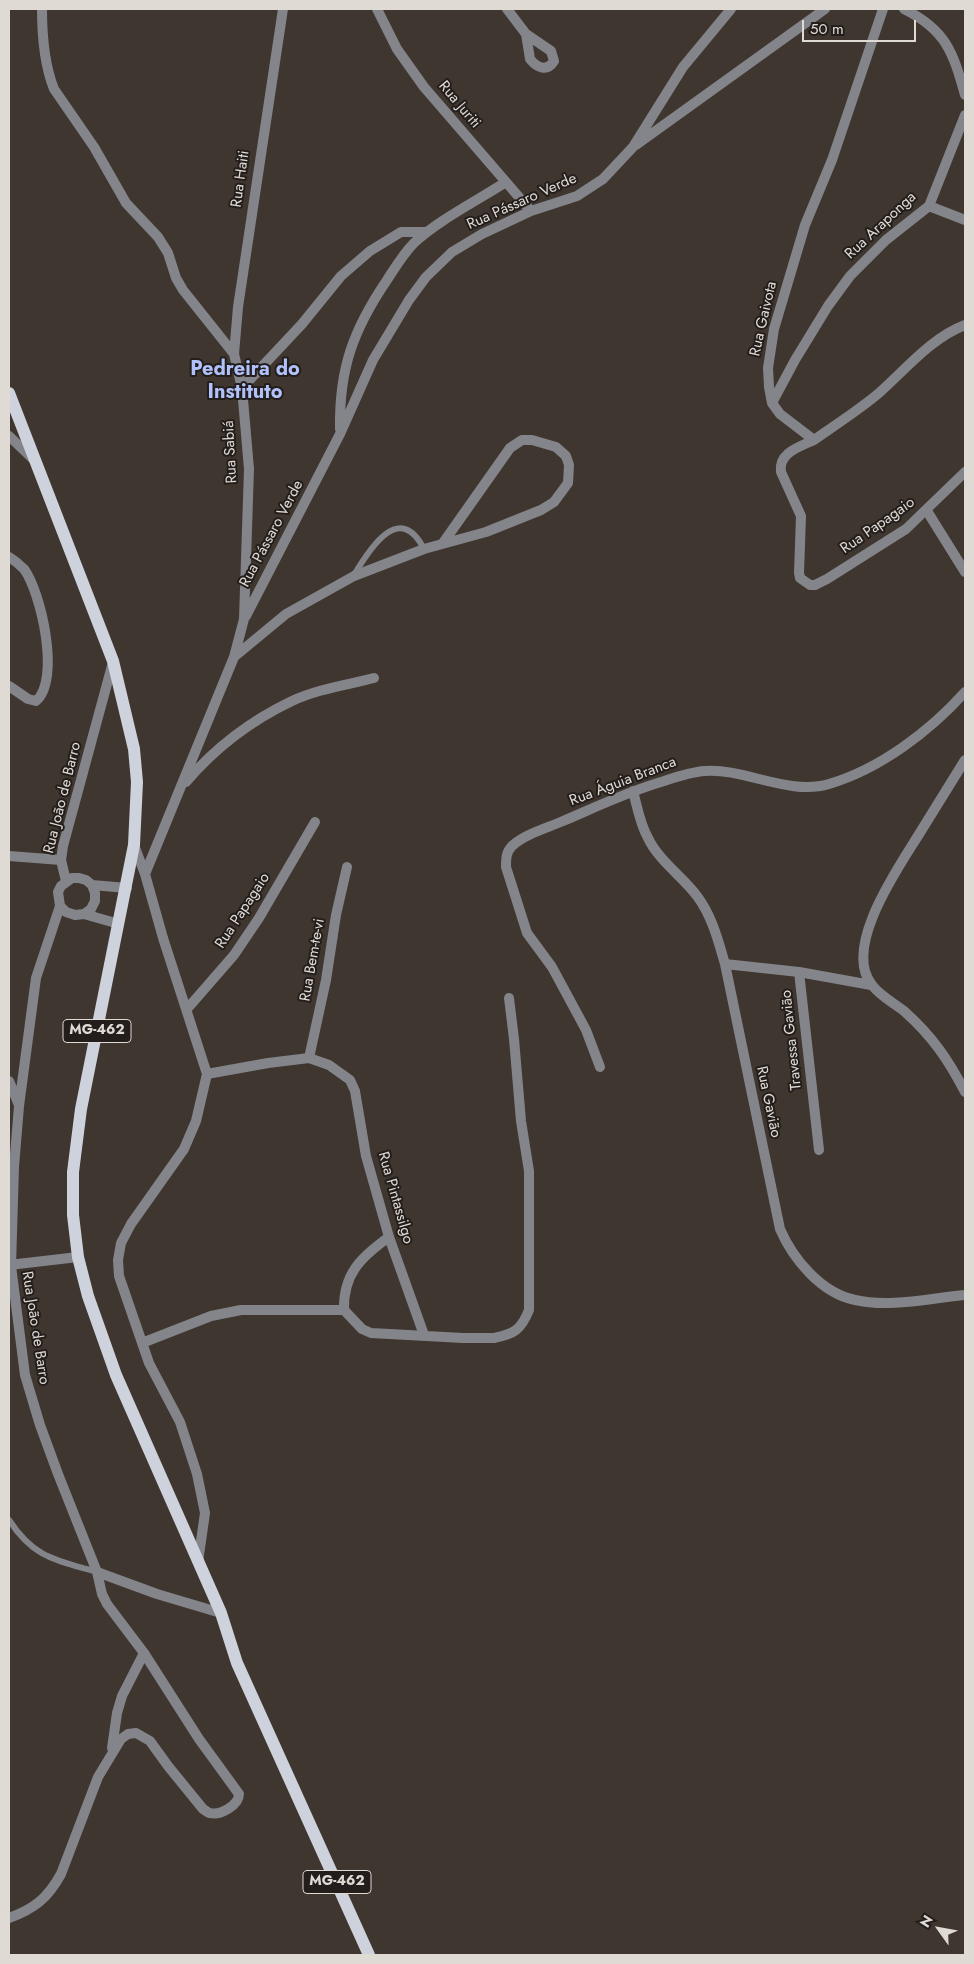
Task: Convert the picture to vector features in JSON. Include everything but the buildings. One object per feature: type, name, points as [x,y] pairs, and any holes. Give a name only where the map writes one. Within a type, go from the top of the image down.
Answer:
[{"type":"main road","name":"MG-462","points":[[9,393],[113,661],[134,749],[137,782],[134,846],[81,1109],[73,1172],[74,1215],[78,1257],[88,1296],[116,1375],[220,1613],[237,1663],[369,1955]]},
{"type":"street","name":"Rua Sabiá","points":[[42,9],[48,73],[54,89],[75,118],[126,203],[158,237],[168,253],[182,290],[234,354],[242,388],[249,469],[244,619],[234,657],[145,874]]},
{"type":"street","name":"Rua Haiti","points":[[234,354],[238,307],[283,9]]},
{"type":"street","name":"Rua Juriti","points":[[377,9],[397,49],[424,86],[531,211]]},
{"type":"street","points":[[507,9],[526,34]]},
{"type":"street","name":"Rua Pássaro Verde","points":[[244,619],[340,434],[373,360],[400,314],[426,277],[452,252],[482,234],[531,211],[577,196],[604,179],[634,147],[670,86],[731,9]]},
{"type":"street","points":[[634,147],[825,9]]},
{"type":"street","name":"Rua Gaivota","points":[[772,404],[768,386],[768,368],[774,329],[783,296],[805,225],[832,160],[884,9]]},
{"type":"street","points":[[904,9],[925,21],[942,38],[956,60],[965,95]]},
{"type":"street","name":"Rua Araponga","points":[[772,404],[794,360],[828,306],[850,276],[886,240],[929,206],[965,115]]},
{"type":"street","points":[[340,434],[340,404],[348,353],[364,316],[394,269],[414,244],[427,232],[506,182]]},
{"type":"street","points":[[929,206],[965,220]]},
{"type":"street","points":[[242,388],[302,324],[342,276],[370,252],[401,232],[427,232]]},
{"type":"street","points":[[772,404],[780,414],[814,440],[877,395],[938,339],[965,325]]},
{"type":"street","points":[[9,436],[36,461]]},
{"type":"street","points":[[234,657],[286,614],[354,576],[424,549],[486,532],[541,510],[554,502],[568,483],[570,472],[566,456],[556,447],[532,440],[522,440],[510,448],[443,543]]},
{"type":"street","name":"Rua Papagaio","points":[[814,440],[782,458],[780,465],[783,477],[798,505],[801,516],[800,578],[810,585],[815,585],[827,579],[906,529],[927,511],[965,472]]},
{"type":"street","points":[[927,511],[965,572]]},
{"type":"street","points":[[9,557],[23,568],[30,580],[47,642],[48,669],[46,685],[36,701],[28,699],[9,686]]},
{"type":"street","name":"Rua João de Barro","points":[[112,1752],[121,1738],[128,1734],[136,1733],[142,1735],[150,1741],[203,1809],[209,1813],[220,1813],[239,1800],[239,1794],[199,1739],[144,1653],[107,1604],[102,1594],[97,1572],[40,1425],[25,1375],[10,1265],[14,1166],[19,1106],[36,978],[60,906],[58,892],[66,881],[61,860],[113,661]]},
{"type":"street","points":[[179,791],[204,761],[224,743],[292,701],[310,694],[374,678]]},
{"type":"street","name":"Rua Águia Branca","points":[[600,1068],[586,1030],[552,968],[527,933],[506,867],[506,858],[509,850],[520,841],[633,791],[688,773],[707,770],[785,785],[827,785],[857,773],[902,747],[925,730],[965,692]]},
{"type":"street","points":[[965,760],[893,877],[876,911],[866,941],[863,960],[865,972],[872,985],[904,1011],[933,1039],[954,1070],[965,1092]]},
{"type":"street","name":"Rua Gavião","points":[[633,791],[648,838],[656,851],[698,896],[711,920],[724,964],[780,1229],[788,1246],[799,1262],[815,1278],[835,1293],[854,1300],[884,1303],[965,1294]]},
{"type":"street","name":"Rua Papagaio","points":[[187,1009],[234,955],[260,918],[315,822]]},
{"type":"street","points":[[134,846],[145,874],[163,938],[207,1074],[196,1121],[184,1149],[131,1224],[121,1243],[118,1260],[119,1276],[149,1363],[180,1422],[197,1474],[205,1513],[198,1562]]},
{"type":"street","points":[[9,856],[61,860]]},
{"type":"street","name":"Rua Bem-te-vi","points":[[309,1058],[347,867]]},
{"type":"street","points":[[66,881],[79,878],[92,885],[126,888]]},
{"type":"street","points":[[84,914],[91,909],[95,901],[92,885]]},
{"type":"street","points":[[60,906],[66,912],[75,915],[84,914],[119,924]]},
{"type":"street","name":"Travessa Gavião","points":[[724,964],[799,972],[819,1150]]},
{"type":"street","points":[[799,972],[872,985]]},
{"type":"street","points":[[388,1237],[371,1249],[354,1268],[343,1294],[344,1310],[362,1329],[371,1333],[494,1338],[506,1336],[517,1331],[524,1323],[530,1310],[529,1171],[521,1121],[509,998]]},
{"type":"street","name":"Rua Pintassilgo","points":[[207,1074],[309,1058],[329,1065],[350,1080],[355,1091],[366,1156],[388,1237],[424,1335]]},
{"type":"street","points":[[9,1081],[19,1106]]},
{"type":"street","points":[[10,1265],[78,1257]]},
{"type":"street","points":[[142,1342],[211,1316],[241,1310],[344,1310]]},
{"type":"street","points":[[97,1572],[157,1594],[220,1613]]},
{"type":"street","points":[[9,1918],[40,1903],[53,1889],[61,1874],[98,1777],[112,1752],[117,1712],[122,1696],[144,1653]]},
{"type":"lane","points":[[354,576],[363,560],[380,538],[393,529],[409,530],[418,537],[424,549]]},
{"type":"lane","points":[[9,1520],[28,1545],[40,1554],[50,1559],[97,1572]]},
{"type":"district","name":"Pedreira do Instituto","points":[[245,382]]}]
